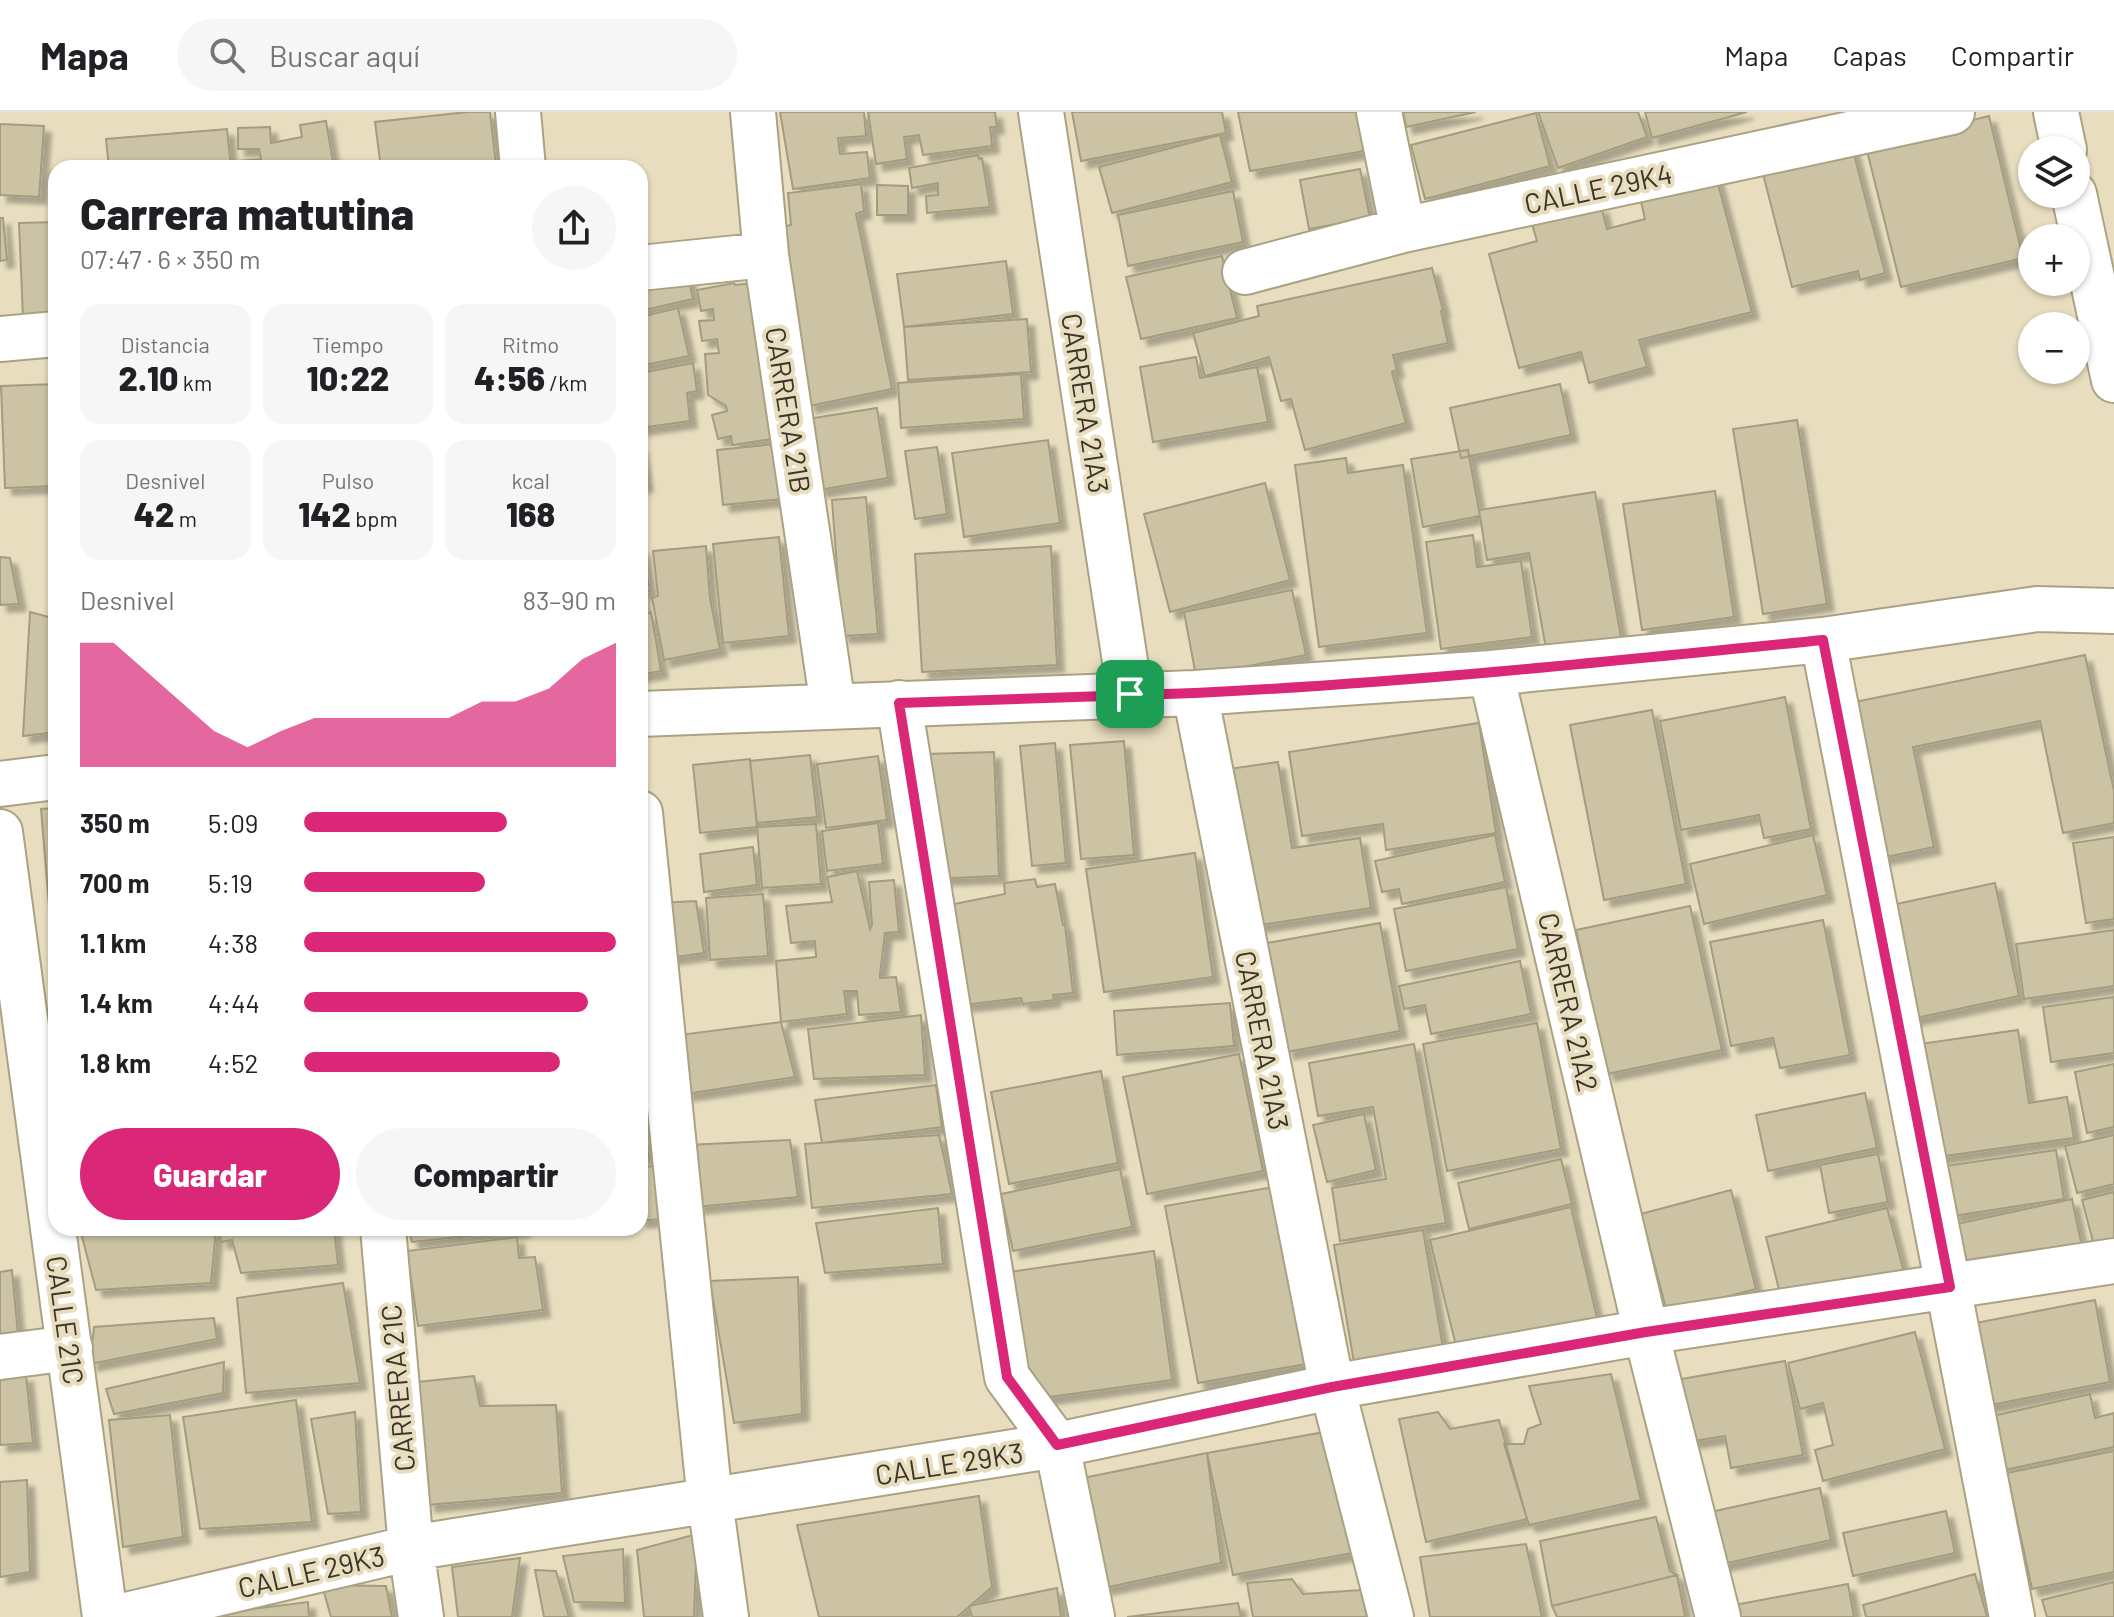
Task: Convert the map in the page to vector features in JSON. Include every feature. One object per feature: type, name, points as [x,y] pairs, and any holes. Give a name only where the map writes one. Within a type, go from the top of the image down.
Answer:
[{"type":"street","points":[[518,112],[522,160]]},
{"type":"street","name":"CARRERA 21B","points":[[753,112],[766,255],[833,706]]},
{"type":"street","name":"CARRERA 21A3","points":[[1041,112],[1130,694]]},
{"type":"street","points":[[1379,112],[1403,230]]},
{"type":"street","name":"CALLE 29K4","points":[[1245,272],[1403,230],[1952,112]]},
{"type":"street","points":[[2056,112],[2061,136]]},
{"type":"street","points":[[2077,208],[2114,380]]},
{"type":"street","points":[[648,267],[766,255]]},
{"type":"street","points":[[0,339],[48,335]]},
{"type":"street","points":[[648,714],[1195,693],[1491,673],[1823,640],[2037,609],[2114,611]]},
{"type":"street","points":[[1823,640],[2012,1617]]},
{"type":"street","name":"CARRERA 21A2","points":[[1491,673],[1646,1332],[1718,1617]]},
{"type":"street","name":"CARRERA 21A3","points":[[1195,693],[1332,1387],[1391,1617]]},
{"type":"street","points":[[899,703],[1007,1377],[1057,1445],[1092,1617]]},
{"type":"street","points":[[0,784],[48,778]]},
{"type":"street","name":"CALLE 21C","points":[[0,832],[15,1053],[48,1230]]},
{"type":"street","points":[[648,892],[710,1501],[726,1617]]},
{"type":"street","name":"CALLE 21C","points":[[49,1236],[70,1348],[105,1617]]},
{"type":"street","name":"CARRERA 21C","points":[[384,1236],[411,1548],[421,1617]]},
{"type":"street","name":"CALLE 29K3","points":[[118,1617],[411,1548],[1057,1445],[1332,1387],[1646,1332],[2114,1261]]},
{"type":"street","points":[[0,1357],[70,1348]]},
{"type":"building","points":[[490,112],[495,160],[380,160],[375,122]]},
{"type":"building","points":[[780,112],[864,112],[866,136],[838,138],[840,154],[867,152],[870,178],[793,189]]},
{"type":"building","points":[[868,112],[995,112],[997,127],[990,127],[992,146],[923,155],[919,135],[904,137],[907,159],[876,164]]},
{"type":"building","points":[[1072,112],[1222,112],[1226,133],[1081,161]]},
{"type":"building","points":[[1238,112],[1357,112],[1364,151],[1250,171]]},
{"type":"building","points":[[1403,112],[1476,112],[1406,127]]},
{"type":"building","points":[[1538,112],[1638,112],[1647,137],[1558,168]]},
{"type":"building","points":[[1645,112],[1747,112],[1652,138]]},
{"type":"building","points":[[1536,113],[1550,166],[1425,199],[1411,145]]},
{"type":"building","points":[[1989,116],[2018,237],[2018,259],[1901,287],[1866,147]]},
{"type":"building","points":[[326,121],[333,160],[249,160],[261,159],[259,149],[238,149],[238,128],[270,127],[271,143],[302,137],[300,125]]},
{"type":"building","points":[[0,124],[44,126],[39,197],[0,195]]},
{"type":"building","points":[[227,129],[230,160],[108,160],[106,139]]},
{"type":"building","points":[[1220,135],[1232,182],[1112,213],[1099,167]]},
{"type":"building","points":[[1852,147],[1885,273],[1860,280],[1858,271],[1792,287],[1762,170]]},
{"type":"building","points":[[978,155],[979,159],[982,158],[990,207],[927,213],[926,196],[938,195],[938,183],[912,188],[909,168]]},
{"type":"building","points":[[1713,165],[1752,312],[1639,340],[1647,367],[1589,383],[1581,352],[1519,368],[1489,254],[1537,241],[1532,224],[1601,206],[1607,229],[1645,219],[1637,184]]},
{"type":"building","points":[[1360,169],[1370,218],[1309,229],[1300,180]]},
{"type":"building","points":[[861,184],[864,211],[856,214],[892,389],[809,406],[772,229],[791,225],[788,193]]},
{"type":"building","points":[[877,185],[908,186],[908,215],[877,215]]},
{"type":"building","points":[[1233,191],[1243,242],[1128,266],[1118,215]]},
{"type":"building","points":[[0,218],[3,218],[7,260],[0,261]]},
{"type":"building","points":[[48,222],[48,317],[23,318],[19,223]]},
{"type":"building","points":[[1222,256],[1237,318],[1141,339],[1126,277]]},
{"type":"building","points":[[1006,261],[1013,314],[904,327],[897,274]]},
{"type":"building","points":[[686,267],[693,299],[648,309],[648,276]]},
{"type":"building","points":[[1432,268],[1448,343],[1393,355],[1397,370],[1392,372],[1406,423],[1305,450],[1291,399],[1281,401],[1269,357],[1205,376],[1193,333],[1259,316],[1257,306]]},
{"type":"building","points":[[764,282],[786,437],[732,445],[731,436],[718,439],[712,415],[727,411],[726,406],[708,395],[705,354],[719,353],[717,339],[702,341],[699,321],[714,320],[713,309],[701,311],[697,290],[734,283]]},
{"type":"building","points":[[678,308],[689,356],[648,364],[648,315]]},
{"type":"building","points":[[1027,319],[1031,372],[908,380],[904,327]]},
{"type":"building","points":[[1196,357],[1200,378],[1257,367],[1268,422],[1153,442],[1140,367]]},
{"type":"building","points":[[693,363],[697,391],[687,393],[690,421],[648,427],[648,371]]},
{"type":"building","points":[[1021,374],[1024,419],[901,428],[898,383]]},
{"type":"building","points":[[48,384],[48,486],[5,488],[1,386]]},
{"type":"building","points":[[1560,384],[1571,435],[1461,458],[1450,408]]},
{"type":"building","points":[[877,408],[888,478],[819,490],[807,419]]},
{"type":"building","points":[[1797,420],[1827,604],[1763,614],[1733,429]]},
{"type":"building","points":[[1048,440],[1060,523],[964,537],[952,453]]},
{"type":"building","points":[[785,443],[792,498],[723,505],[717,450]]},
{"type":"building","points":[[937,447],[947,514],[915,519],[905,451]]},
{"type":"building","points":[[1468,450],[1480,516],[1423,527],[1411,459]]},
{"type":"building","points":[[1346,458],[1348,473],[1403,465],[1427,633],[1319,647],[1295,465]]},
{"type":"building","points":[[1265,483],[1290,580],[1170,612],[1144,514]]},
{"type":"building","points":[[1715,491],[1734,617],[1642,630],[1623,504]]},
{"type":"building","points":[[1595,492],[1621,637],[1546,649],[1529,553],[1487,560],[1479,510]]},
{"type":"building","points":[[866,497],[878,634],[842,636],[832,500]]},
{"type":"building","points":[[1473,535],[1477,567],[1521,561],[1532,637],[1441,649],[1426,542]]},
{"type":"building","points":[[779,537],[789,636],[723,643],[713,544]]},
{"type":"building","points":[[706,546],[710,598],[720,649],[664,660],[652,598],[658,596],[653,551]]},
{"type":"building","points":[[1051,546],[1057,665],[922,672],[915,554]]},
{"type":"building","points":[[0,557],[10,558],[19,604],[0,605]]},
{"type":"building","points":[[1292,590],[1306,655],[1196,676],[1184,612]]},
{"type":"building","points":[[30,612],[48,617],[48,733],[23,736]]},
{"type":"building","points":[[651,612],[661,671],[648,673],[648,613]]},
{"type":"building","points":[[2085,655],[2114,791],[2114,823],[2063,833],[2040,721],[1913,747],[1934,847],[1877,859],[1845,704]]},
{"type":"building","points":[[1785,697],[1811,829],[1764,838],[1759,815],[1681,830],[1660,721]]},
{"type":"building","points":[[1652,710],[1686,884],[1604,900],[1570,725]]},
{"type":"building","points":[[1479,723],[1496,833],[1386,850],[1383,824],[1302,836],[1289,752]]},
{"type":"building","points":[[1124,741],[1134,855],[1081,859],[1070,745]]},
{"type":"building","points":[[1055,743],[1066,863],[1032,866],[1020,746]]},
{"type":"building","points":[[994,752],[999,876],[930,879],[925,754]]},
{"type":"building","points":[[810,755],[817,817],[757,823],[750,761]]},
{"type":"building","points":[[878,756],[887,820],[826,828],[817,764]]},
{"type":"building","points":[[750,759],[757,827],[700,833],[693,765]]},
{"type":"building","points":[[1278,762],[1292,848],[1360,838],[1371,908],[1254,926],[1229,769]]},
{"type":"building","points":[[41,809],[48,809],[48,894]]},
{"type":"building","points":[[878,823],[883,864],[827,871],[822,831]]},
{"type":"building","points":[[816,824],[821,884],[762,888],[757,827]]},
{"type":"building","points":[[1495,835],[1505,882],[1402,904],[1399,889],[1382,892],[1375,861]]},
{"type":"building","points":[[1813,835],[1827,895],[1704,924],[1690,864]]},
{"type":"building","points":[[2114,837],[2114,919],[2086,923],[2073,843]]},
{"type":"building","points":[[753,847],[757,885],[704,892],[700,854]]},
{"type":"building","points":[[1195,853],[1213,977],[1104,992],[1086,869]]},
{"type":"building","points":[[857,871],[870,929],[869,882],[894,880],[899,932],[885,933],[880,978],[896,977],[901,1012],[859,1015],[857,991],[844,991],[847,1014],[781,1022],[776,961],[816,957],[815,941],[791,943],[786,906],[832,902],[827,877]]},
{"type":"building","points":[[1035,879],[1037,887],[1055,884],[1065,925],[1073,993],[1053,995],[1054,1000],[1023,1004],[1021,998],[964,1005],[949,905],[1005,894],[1004,883]]},
{"type":"building","points":[[1995,883],[2019,996],[1911,1019],[1887,906]]},
{"type":"building","points":[[1506,887],[1518,949],[1406,971],[1394,909]]},
{"type":"building","points":[[763,894],[768,956],[710,960],[706,898]]},
{"type":"building","points":[[696,901],[704,953],[662,959],[659,903]]},
{"type":"building","points":[[1690,906],[1722,1050],[1607,1074],[1576,930]]},
{"type":"building","points":[[1823,920],[1850,1055],[1780,1068],[1773,1038],[1731,1046],[1710,942]]},
{"type":"building","points":[[1380,923],[1400,1031],[1287,1052],[1267,943]]},
{"type":"building","points":[[2114,930],[2114,986],[2024,999],[2016,944]]},
{"type":"building","points":[[1520,961],[1531,1014],[1431,1034],[1425,1005],[1404,1009],[1399,986]]},
{"type":"building","points":[[2114,997],[2114,1053],[2051,1062],[2043,1007]]},
{"type":"building","points":[[1230,1003],[1234,1046],[1117,1055],[1114,1011]]},
{"type":"building","points":[[921,1015],[925,1075],[814,1079],[808,1029]]},
{"type":"building","points":[[781,1022],[795,1077],[686,1094],[679,1035]]},
{"type":"building","points":[[1537,1023],[1561,1149],[1447,1171],[1423,1044]]},
{"type":"building","points":[[2018,1030],[2029,1103],[2067,1097],[2074,1138],[1930,1158],[1913,1045]]},
{"type":"building","points":[[1414,1044],[1446,1223],[1340,1241],[1332,1188],[1386,1179],[1373,1107],[1318,1116],[1309,1063]]},
{"type":"building","points":[[1239,1054],[1263,1171],[1147,1194],[1123,1077]]},
{"type":"building","points":[[2114,1064],[2114,1127],[2087,1133],[2075,1072]]},
{"type":"building","points":[[1101,1071],[1118,1163],[1009,1184],[991,1092]]},
{"type":"building","points":[[936,1085],[942,1127],[822,1143],[815,1100]]},
{"type":"building","points":[[1865,1093],[1877,1148],[1768,1171],[1756,1115]]},
{"type":"building","points":[[1364,1114],[1376,1170],[1327,1182],[1313,1125]]},
{"type":"building","points":[[939,1135],[952,1194],[812,1208],[805,1144]]},
{"type":"building","points":[[2114,1135],[2114,1184],[2077,1193],[2065,1146]]},
{"type":"building","points":[[790,1140],[798,1197],[697,1207],[688,1145]]},
{"type":"building","points":[[2056,1150],[2064,1199],[1953,1216],[1945,1166]]},
{"type":"building","points":[[1878,1154],[1888,1202],[1829,1213],[1820,1165]]},
{"type":"building","points":[[1561,1159],[1572,1204],[1469,1229],[1458,1183]]},
{"type":"building","points":[[654,1166],[660,1219],[648,1220],[648,1167]]},
{"type":"building","points":[[1120,1169],[1132,1227],[1013,1251],[1001,1194]]},
{"type":"building","points":[[1273,1187],[1306,1364],[1198,1383],[1165,1206]]},
{"type":"building","points":[[1731,1190],[1756,1289],[1667,1312],[1641,1214]]},
{"type":"building","points":[[2114,1192],[2114,1253],[2097,1257],[2082,1200]]},
{"type":"building","points":[[2072,1199],[2083,1252],[1964,1277],[1952,1225]]},
{"type":"building","points":[[1571,1207],[1598,1322],[1458,1354],[1430,1240]]},
{"type":"building","points":[[938,1208],[943,1264],[825,1273],[816,1223]]},
{"type":"building","points":[[1887,1208],[1904,1272],[1782,1302],[1766,1237]]},
{"type":"building","points":[[1423,1230],[1443,1348],[1354,1363],[1334,1245]]},
{"type":"building","points":[[82,1236],[215,1236],[211,1283],[96,1290]]},
{"type":"building","points":[[220,1236],[335,1236],[338,1265],[241,1273],[232,1240],[221,1242]]},
{"type":"building","points":[[410,1236],[468,1236],[412,1242]]},
{"type":"building","points":[[517,1237],[519,1258],[535,1257],[543,1310],[418,1326],[407,1251]]},
{"type":"building","points":[[1154,1251],[1172,1380],[1028,1400],[1009,1272]]},
{"type":"building","points":[[12,1270],[18,1335],[0,1338],[0,1272]]},
{"type":"building","points":[[798,1277],[802,1414],[734,1423],[710,1281]]},
{"type":"building","points":[[343,1283],[360,1383],[246,1393],[237,1298]]},
{"type":"building","points":[[2095,1300],[2110,1382],[1975,1408],[1960,1326]]},
{"type":"building","points":[[214,1318],[217,1339],[90,1364],[94,1327]]},
{"type":"building","points":[[1915,1332],[1945,1449],[1823,1481],[1815,1450],[1833,1445],[1823,1403],[1800,1409],[1788,1363]]},
{"type":"building","points":[[1785,1361],[1803,1455],[1731,1468],[1725,1436],[1681,1443],[1670,1381]]},
{"type":"building","points":[[224,1362],[223,1393],[114,1414],[106,1389]]},
{"type":"building","points":[[1611,1374],[1641,1500],[1529,1525],[1504,1444],[1524,1444],[1528,1429],[1541,1424],[1529,1386]]},
{"type":"building","points":[[26,1375],[33,1443],[0,1445],[0,1378]]},
{"type":"building","points":[[474,1376],[480,1406],[556,1405],[562,1493],[428,1505],[418,1382]]},
{"type":"building","points":[[2090,1394],[2095,1418],[2114,1413],[2114,1447],[1999,1471],[1988,1417]]},
{"type":"building","points":[[296,1400],[312,1522],[200,1529],[183,1417]]},
{"type":"building","points":[[355,1412],[361,1512],[328,1514],[311,1419]]},
{"type":"building","points":[[1438,1412],[1450,1429],[1499,1420],[1527,1519],[1426,1542],[1399,1419]]},
{"type":"building","points":[[170,1415],[183,1537],[123,1547],[109,1420]]},
{"type":"building","points":[[1330,1431],[1352,1553],[1233,1575],[1207,1453]]},
{"type":"building","points":[[2114,1451],[2114,1572],[2032,1589],[2007,1473]]},
{"type":"building","points":[[1207,1453],[1221,1563],[1104,1588],[1073,1480]]},
{"type":"building","points":[[27,1480],[30,1572],[0,1577],[0,1482]]},
{"type":"building","points":[[1820,1488],[1831,1540],[1718,1565],[1706,1513]]},
{"type":"building","points":[[979,1496],[992,1587],[957,1617],[819,1617],[797,1525]]},
{"type":"building","points":[[1946,1511],[1955,1553],[1853,1576],[1843,1533]]},
{"type":"building","points":[[1656,1517],[1670,1571],[1677,1575],[1552,1606],[1540,1541]]},
{"type":"building","points":[[697,1534],[694,1617],[644,1617],[637,1550]]},
{"type":"building","points":[[1526,1544],[1542,1617],[1430,1617],[1420,1557]]},
{"type":"building","points":[[623,1549],[625,1603],[574,1602],[563,1556]]},
{"type":"building","points":[[520,1558],[512,1617],[458,1617],[452,1567]]},
{"type":"building","points":[[535,1570],[556,1571],[569,1617],[544,1617]]},
{"type":"building","points":[[1975,1574],[1987,1617],[1866,1617],[1863,1605]]},
{"type":"building","points":[[1677,1575],[1685,1617],[1557,1617],[1552,1606]]},
{"type":"building","points":[[1292,1579],[1303,1594],[1361,1590],[1367,1617],[1253,1617],[1247,1583]]},
{"type":"building","points":[[2114,1582],[2114,1617],[2047,1617],[2042,1600]]},
{"type":"building","points":[[1848,1584],[1854,1617],[1731,1617],[1729,1606]]},
{"type":"building","points":[[322,1585],[386,1586],[392,1617],[331,1617]]},
{"type":"building","points":[[1057,1588],[1061,1617],[972,1617],[969,1606]]},
{"type":"building","points":[[308,1602],[309,1617],[220,1617],[219,1613]]},
{"type":"building","points":[[1238,1603],[1241,1617],[1127,1617]]},
{"type":"route","points":[[1823,640],[1950,1287],[1646,1332],[1332,1387],[1057,1445],[1007,1377],[899,703],[1130,694],[1195,693],[1491,673],[1823,640]]}]
